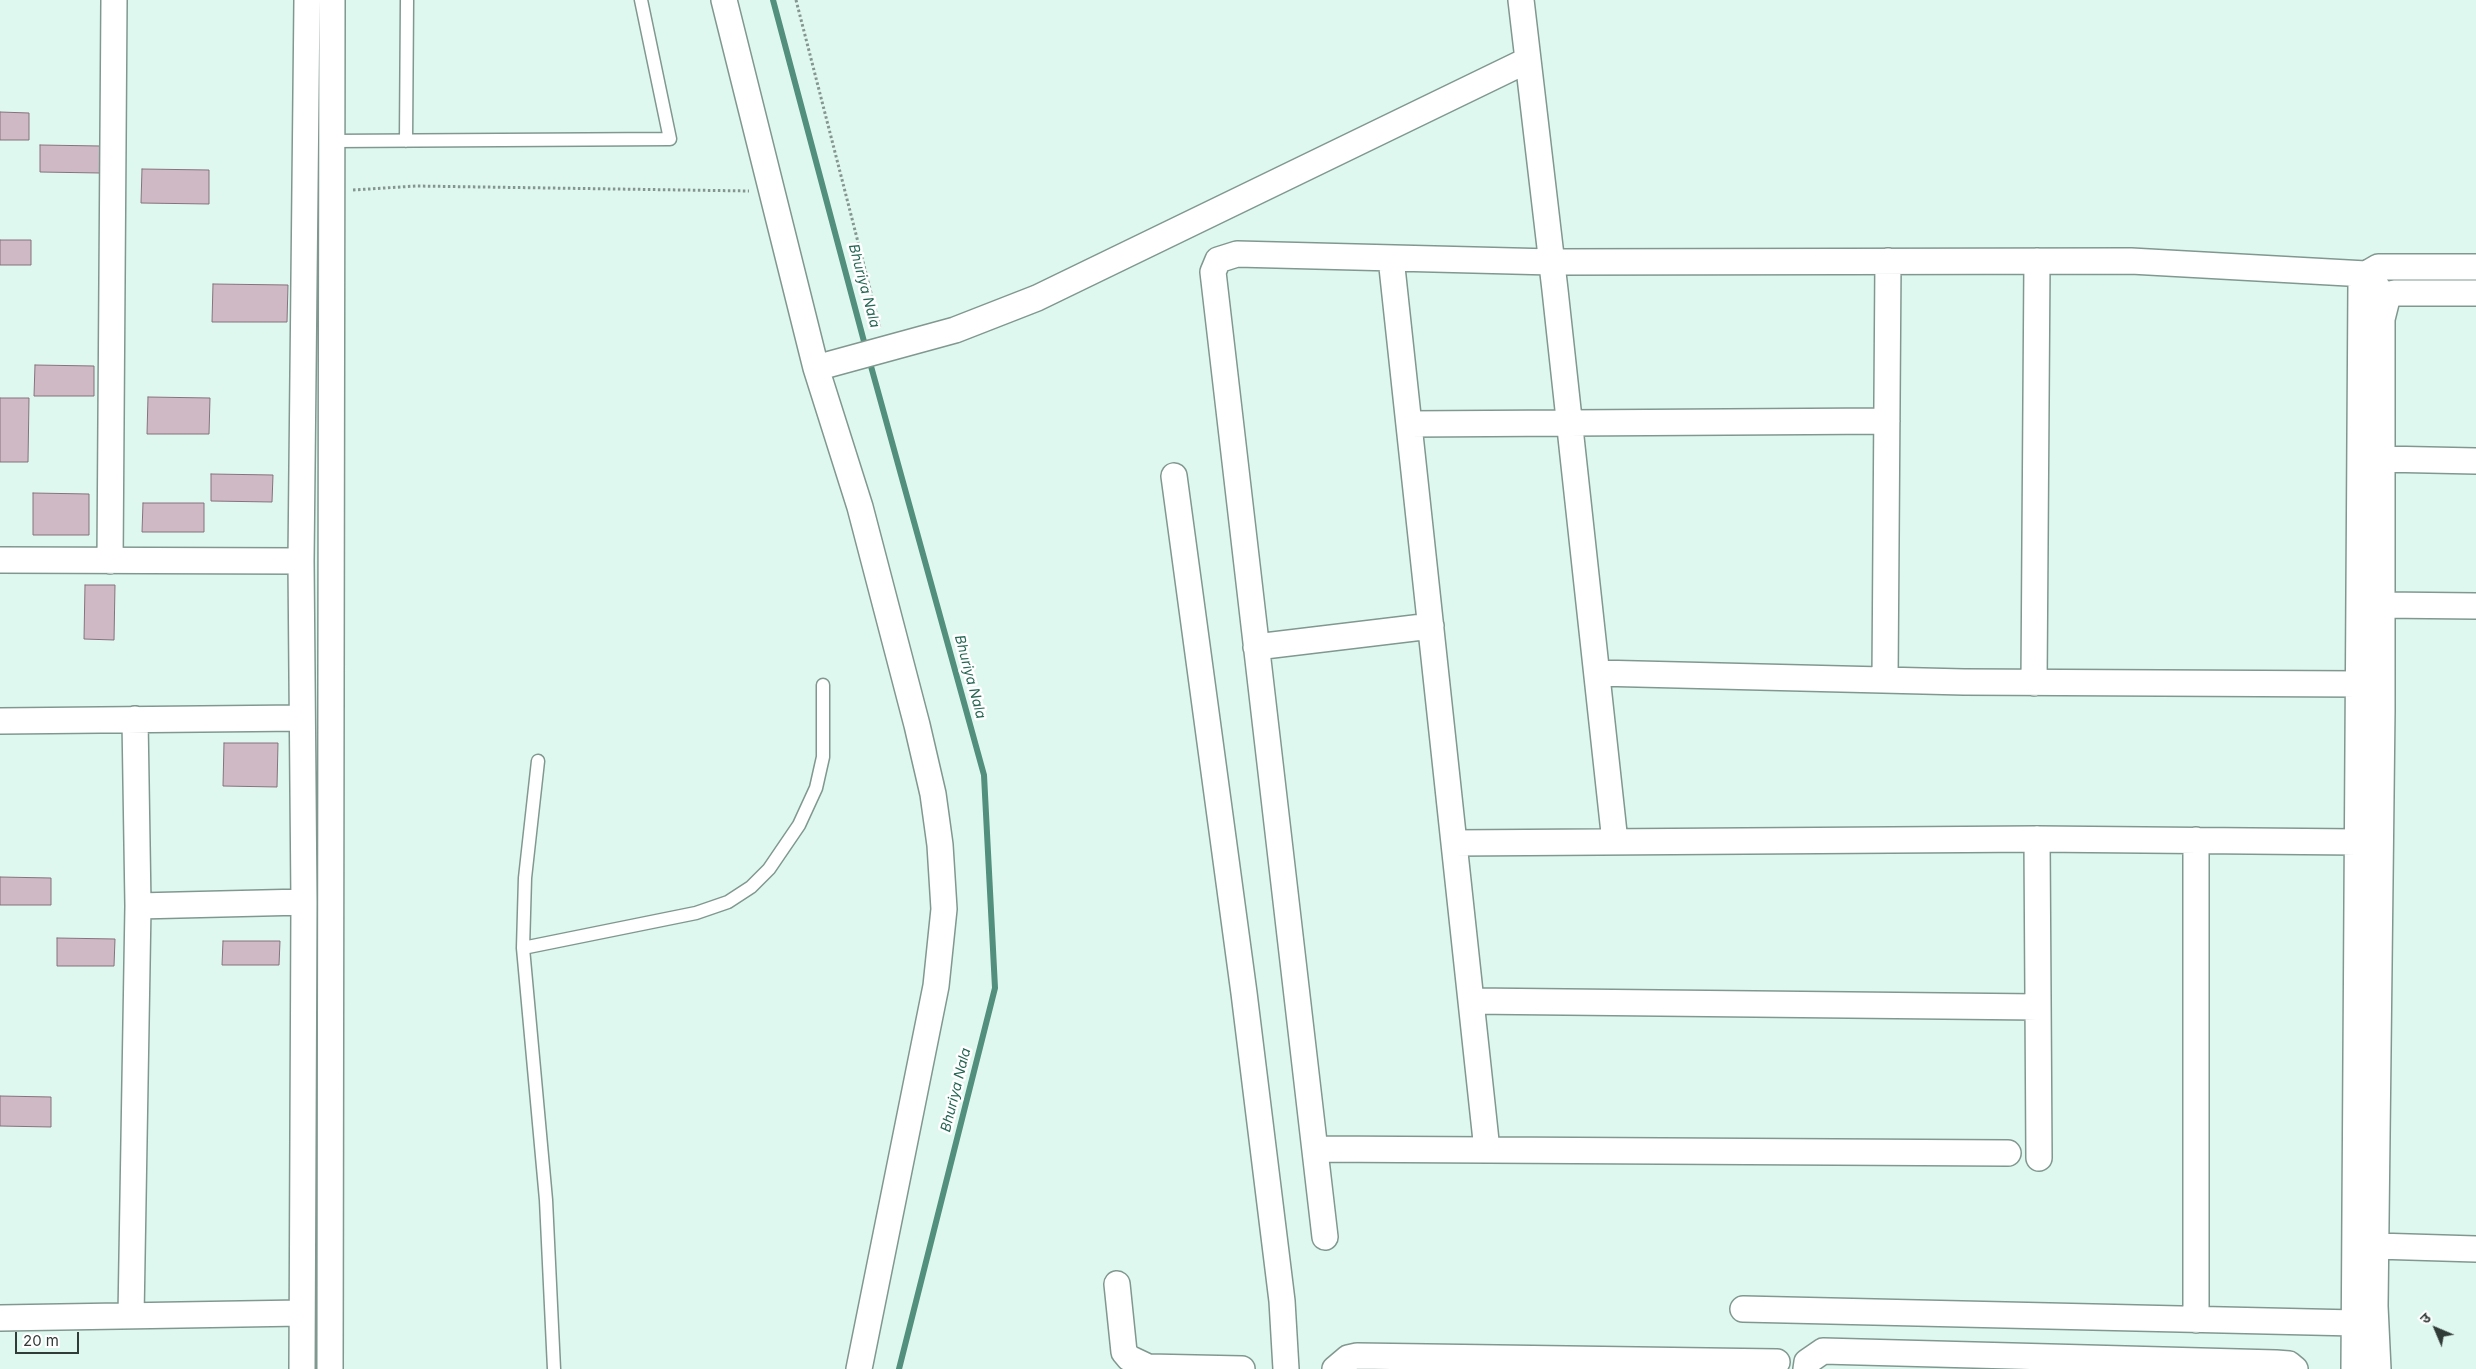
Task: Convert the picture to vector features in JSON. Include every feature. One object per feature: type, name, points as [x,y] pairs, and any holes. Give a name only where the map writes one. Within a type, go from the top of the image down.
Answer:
[{"type":"street","points":[[110,561],[114,0]]},
{"type":"street","points":[[302,1369],[304,902],[301,561],[306,0]]},
{"type":"street","points":[[330,1369],[332,0]]},
{"type":"street","points":[[724,0],[771,192],[826,366],[933,794],[944,909],[936,986],[859,1369]]},
{"type":"street","points":[[1521,0],[1552,262],[1615,842]]},
{"type":"street","points":[[826,366],[955,330],[1037,298],[1528,60]]},
{"type":"street","points":[[1325,1237],[1212,272],[1218,260],[1237,254],[1552,262],[2131,261],[2366,274],[2387,298]]},
{"type":"street","points":[[1391,258],[1487,1150]]},
{"type":"street","points":[[2034,682],[2037,261]]},
{"type":"street","points":[[1885,680],[1888,262]]},
{"type":"street","points":[[2354,1369],[2362,282],[2366,274],[2378,267],[2476,267]]},
{"type":"street","points":[[2378,1369],[2376,1246],[2382,605],[2382,319],[2387,298],[2394,293],[2476,292]]},
{"type":"street","points":[[1409,424],[1887,421]]},
{"type":"street","points":[[2382,459],[2476,461]]},
{"type":"street","points":[[1174,476],[1244,993],[1282,1301],[1286,1369]]},
{"type":"street","points":[[0,560],[301,561]]},
{"type":"street","points":[[2382,605],[2476,606]]},
{"type":"street","points":[[1256,647],[1431,626]]},
{"type":"street","points":[[1597,673],[1885,680],[2359,684]]},
{"type":"street","points":[[0,721],[302,718]]},
{"type":"street","points":[[131,1316],[138,906],[135,719]]},
{"type":"street","points":[[1454,843],[2037,839],[2357,842]]},
{"type":"street","points":[[2037,839],[2039,1158]]},
{"type":"street","points":[[2196,840],[2196,1320]]},
{"type":"street","points":[[138,906],[304,902]]},
{"type":"street","points":[[1471,1001],[2038,1007]]},
{"type":"street","points":[[1315,1150],[2008,1153]]},
{"type":"street","points":[[2376,1246],[2476,1248]]},
{"type":"street","points":[[1117,1284],[1124,1352],[1129,1358],[1148,1367],[1242,1369]]},
{"type":"street","points":[[1743,1309],[2354,1323]]},
{"type":"street","points":[[0,1318],[301,1313]]},
{"type":"street","points":[[1806,1369],[1807,1362],[1823,1351],[2266,1363],[2289,1364],[2295,1369]]},
{"type":"street","points":[[1335,1369],[1348,1358],[1357,1356],[1777,1362]]},
{"type":"lane","points":[[406,140],[407,0]]},
{"type":"lane","points":[[332,141],[670,139],[642,0]]},
{"type":"lane","points":[[523,948],[696,913],[728,902],[751,887],[769,869],[800,825],[816,788],[823,757],[822,685]]},
{"type":"lane","points":[[538,761],[525,878],[523,948],[546,1200],[554,1369]]},
{"type":"path","points":[[796,0],[880,352]]},
{"type":"path","points":[[332,191],[425,186],[771,192]]},
{"type":"building","points":[[0,112],[29,113],[29,140],[0,140]]},
{"type":"building","points":[[40,145],[100,146],[100,173],[40,172]]},
{"type":"building","points":[[142,169],[209,170],[209,204],[141,203]]},
{"type":"building","points":[[0,240],[31,240],[31,265],[0,265]]},
{"type":"building","points":[[213,284],[288,285],[287,322],[212,322]]},
{"type":"building","points":[[35,365],[94,366],[94,396],[34,396]]},
{"type":"building","points":[[148,397],[210,398],[209,434],[147,434]]},
{"type":"building","points":[[0,398],[29,398],[28,462],[0,462]]},
{"type":"building","points":[[211,474],[273,475],[272,502],[211,501]]},
{"type":"building","points":[[33,493],[89,494],[89,535],[33,535]]},
{"type":"building","points":[[143,503],[204,503],[204,532],[142,532]]},
{"type":"building","points":[[85,585],[115,585],[114,640],[84,639]]},
{"type":"building","points":[[224,743],[278,743],[277,787],[223,786]]},
{"type":"building","points":[[0,877],[51,878],[51,905],[0,905]]},
{"type":"building","points":[[57,938],[115,939],[114,966],[57,966]]},
{"type":"building","points":[[223,941],[280,941],[279,965],[222,965]]},
{"type":"building","points":[[0,1096],[51,1097],[51,1127],[0,1126]]},
{"type":"waterway","name":"Bhuriya Nala","points":[[773,0],[866,349]]},
{"type":"waterway","name":"Bhuriya Nala","points":[[869,359],[984,775],[995,988],[899,1369]]}]
